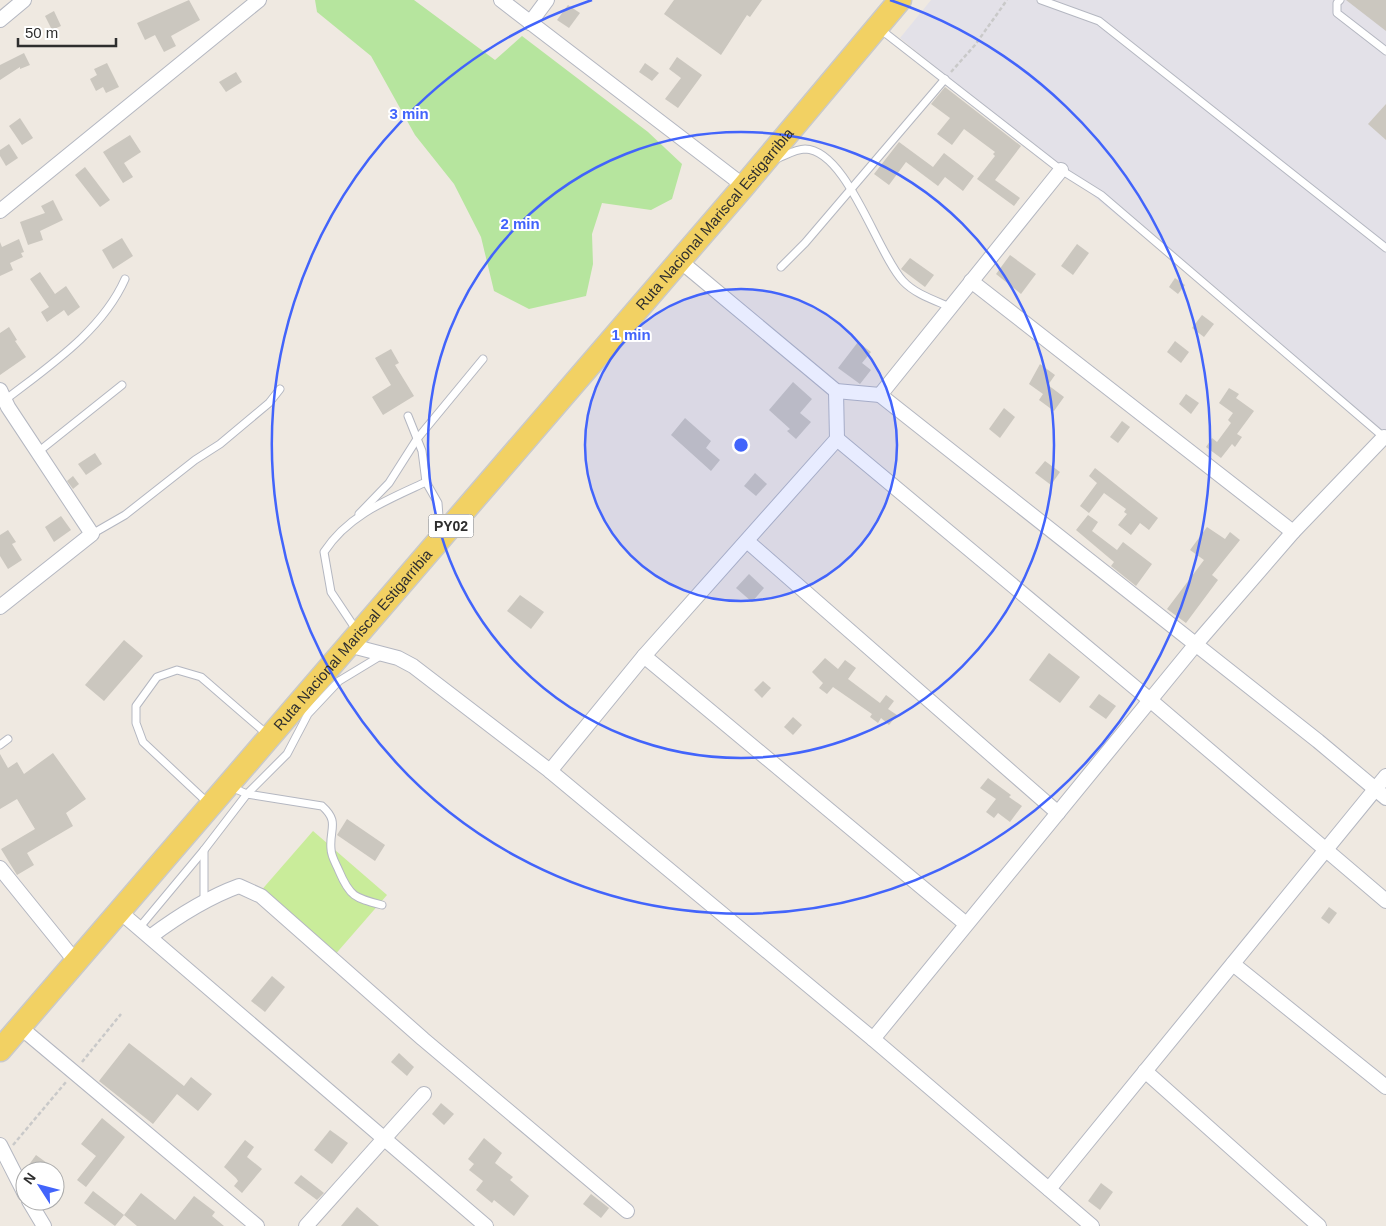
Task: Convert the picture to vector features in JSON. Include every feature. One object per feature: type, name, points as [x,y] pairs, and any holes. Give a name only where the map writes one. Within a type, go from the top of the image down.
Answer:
[{"type":"main road","name":"Ruta Nacional Mariscal Estigarribia","points":[[0,1050],[210,805],[237,789],[270,736],[744,186],[900,0]]},
{"type":"street","points":[[0,20],[24,0]]},
{"type":"street","points":[[0,211],[259,0]]},
{"type":"street","points":[[501,0],[744,186]]},
{"type":"street","points":[[530,23],[547,0]]},
{"type":"street","points":[[880,395],[1061,170]]},
{"type":"street","points":[[679,260],[836,391],[880,395],[1196,644],[1381,793]]},
{"type":"street","points":[[971,281],[1293,532]]},
{"type":"street","points":[[550,770],[644,656],[837,439],[836,391]]},
{"type":"street","points":[[0,607],[92,534],[3,402]]},
{"type":"street","points":[[873,1039],[1196,644],[1293,532],[1385,438]]},
{"type":"street","points":[[837,439],[1150,700],[1386,901]]},
{"type":"street","points":[[747,541],[1058,813]]},
{"type":"street","points":[[353,639],[382,655],[398,658],[413,666],[550,770],[873,1039],[1092,1226]]},
{"type":"street","points":[[644,656],[966,924]]},
{"type":"street","points":[[1049,1189],[1326,850],[1381,793],[1386,776]]},
{"type":"street","points":[[0,868],[76,962]]},
{"type":"street","points":[[150,938],[204,900],[239,886],[261,896],[423,1039],[627,1211]]},
{"type":"street","points":[[119,911],[486,1226]]},
{"type":"street","points":[[1233,964],[1386,1087]]},
{"type":"street","points":[[20,1027],[257,1226]]},
{"type":"street","points":[[1145,1071],[1319,1226]]},
{"type":"street","points":[[306,1226],[424,1094]]},
{"type":"street","points":[[3,1149],[15,1176]]},
{"type":"street","points":[[0,1173],[15,1180]]},
{"type":"street","points":[[35,1211],[44,1226]]},
{"type":"lane","points":[[1041,0],[1099,21],[1386,248]]},
{"type":"lane","points":[[1340,0],[1337,3],[1337,13],[1386,51]]},
{"type":"lane","points":[[877,27],[1061,170],[1101,195],[1385,438]]},
{"type":"lane","points":[[781,268],[851,190],[945,79]]},
{"type":"lane","points":[[764,162],[803,148],[814,150],[837,169],[851,190],[893,267],[904,282],[918,293],[950,308]]},
{"type":"lane","points":[[3,402],[96,325],[113,303],[125,279]]},
{"type":"lane","points":[[353,639],[331,592],[324,552],[336,534],[354,520],[389,483],[417,439],[483,360]]},
{"type":"lane","points":[[38,452],[122,384]]},
{"type":"lane","points":[[92,534],[125,515],[195,460],[220,444],[269,403],[280,389]]},
{"type":"lane","points":[[408,416],[422,451],[426,482],[438,503],[440,538]]},
{"type":"lane","points":[[354,520],[426,482]]},
{"type":"lane","points":[[139,928],[204,850],[237,789],[287,754],[308,714],[339,681],[382,655]]},
{"type":"lane","points":[[210,805],[142,742],[136,723],[136,706],[157,677],[177,670],[200,677],[270,736]]},
{"type":"lane","points":[[0,745],[8,739]]},
{"type":"lane","points":[[237,789],[322,806],[330,813],[334,821],[331,851],[348,890],[358,899],[382,905]]},
{"type":"lane","points":[[204,850],[204,900]]},
{"type":"path","points":[[945,79],[975,45],[1007,0]]},
{"type":"path","points":[[3,1149],[74,1072],[121,1014]]},
{"type":"shaded area","points":[[931,0],[1386,0],[1386,435],[900,38]]},
{"type":"green space","points":[[315,0],[414,0],[495,60],[522,36],[648,132],[682,164],[672,199],[651,210],[602,203],[592,234],[593,264],[586,296],[529,309],[494,291],[481,237],[454,184],[415,135],[371,56],[317,12]]},
{"type":"green space","points":[[313,831],[387,895],[333,957],[259,893]]},
{"type":"building","points":[[189,0],[200,20],[171,36],[176,46],[164,52],[155,35],[145,40],[137,23]]},
{"type":"building","points":[[674,0],[762,0],[750,17],[747,15],[721,55],[664,14]]},
{"type":"building","points":[[1346,0],[1386,0],[1386,31]]},
{"type":"building","points":[[568,5],[580,13],[569,28],[557,20]]},
{"type":"building","points":[[54,11],[61,26],[52,30],[45,16]]},
{"type":"building","points":[[24,53],[30,65],[20,69],[20,67],[0,80],[0,65]]},
{"type":"building","points":[[677,57],[702,75],[678,108],[665,99],[681,78],[669,69]]},
{"type":"building","points":[[107,63],[119,87],[106,93],[103,87],[96,91],[90,79],[97,75],[94,69]]},
{"type":"building","points":[[645,63],[659,73],[652,81],[639,72]]},
{"type":"building","points":[[236,72],[242,82],[226,92],[219,82]]},
{"type":"building","points":[[945,87],[1021,146],[995,180],[1020,198],[1014,206],[977,179],[995,156],[993,154],[995,152],[964,129],[952,145],[937,134],[950,118],[931,104]]},
{"type":"building","points":[[1386,104],[1386,140],[1368,124]]},
{"type":"building","points":[[20,118],[33,138],[22,145],[9,126]]},
{"type":"building","points":[[130,135],[141,152],[124,163],[133,177],[123,183],[103,152]]},
{"type":"building","points":[[899,142],[933,167],[944,153],[974,176],[963,191],[945,177],[938,186],[906,162],[889,185],[874,174]]},
{"type":"building","points":[[9,144],[18,158],[6,166],[0,156],[0,150]]},
{"type":"building","points":[[85,167],[110,200],[100,207],[75,175]]},
{"type":"building","points":[[53,200],[63,220],[40,231],[43,240],[28,245],[20,222],[45,213],[41,206]]},
{"type":"building","points":[[122,238],[133,256],[113,269],[102,250]]},
{"type":"building","points":[[19,239],[24,252],[21,253],[23,257],[10,263],[13,270],[0,276],[0,242],[2,247]]},
{"type":"building","points":[[1077,244],[1089,253],[1073,275],[1061,266]]},
{"type":"building","points":[[1010,255],[1036,274],[1021,294],[996,274]]},
{"type":"building","points":[[910,258],[934,275],[925,287],[901,269]]},
{"type":"building","points":[[40,272],[55,294],[66,286],[80,307],[68,316],[64,310],[47,322],[41,312],[49,307],[30,279]]},
{"type":"building","points":[[1175,278],[1185,285],[1178,294],[1169,287]]},
{"type":"building","points":[[1202,315],[1214,324],[1204,337],[1192,328]]},
{"type":"building","points":[[9,327],[17,340],[15,341],[26,357],[0,375],[0,333]]},
{"type":"building","points":[[1175,341],[1189,352],[1181,363],[1167,352]]},
{"type":"building","points":[[858,342],[871,352],[862,363],[871,370],[860,384],[838,368]]},
{"type":"building","points":[[391,349],[399,363],[395,365],[414,396],[383,415],[372,397],[391,385],[375,358]]},
{"type":"building","points":[[1040,364],[1055,375],[1048,385],[1064,397],[1054,411],[1039,400],[1043,394],[1029,384]]},
{"type":"building","points":[[793,382],[812,399],[800,413],[811,422],[796,439],[787,431],[790,429],[769,410]]},
{"type":"building","points":[[1229,388],[1239,394],[1236,398],[1254,411],[1237,434],[1242,437],[1235,447],[1232,444],[1221,458],[1206,447],[1212,438],[1217,442],[1231,423],[1228,420],[1233,413],[1219,403]]},
{"type":"building","points":[[1186,394],[1199,403],[1191,414],[1179,404]]},
{"type":"building","points":[[1004,408],[1015,417],[1000,438],[989,429]]},
{"type":"building","points":[[685,418],[711,441],[706,448],[720,460],[711,471],[671,435]]},
{"type":"building","points":[[1122,421],[1130,427],[1118,443],[1110,437]]},
{"type":"building","points":[[95,453],[102,464],[86,475],[78,464]]},
{"type":"building","points":[[1045,461],[1060,472],[1051,485],[1035,473]]},
{"type":"building","points":[[1095,468],[1158,518],[1149,530],[1140,523],[1131,535],[1118,525],[1127,514],[1124,512],[1126,509],[1104,493],[1089,513],[1080,506],[1097,483],[1089,476]]},
{"type":"building","points":[[755,473],[767,484],[756,496],[744,486]]},
{"type":"building","points":[[73,476],[79,484],[73,489],[67,481]]},
{"type":"building","points":[[1088,515],[1098,522],[1092,531],[1117,550],[1123,542],[1152,564],[1136,586],[1111,566],[1114,562],[1076,530]]},
{"type":"building","points":[[61,516],[71,530],[54,542],[45,527]]},
{"type":"building","points":[[1207,527],[1225,539],[1230,532],[1240,540],[1212,575],[1218,580],[1186,623],[1167,609],[1204,560],[1190,550]]},
{"type":"building","points":[[8,530],[16,542],[12,544],[22,560],[8,569],[0,556],[0,535]]},
{"type":"building","points":[[749,574],[764,588],[752,602],[736,588]]},
{"type":"building","points":[[520,595],[544,612],[531,629],[507,611]]},
{"type":"building","points":[[124,640],[143,656],[104,701],[85,685]]},
{"type":"building","points":[[1049,653],[1080,677],[1060,703],[1029,680]]},
{"type":"building","points":[[825,658],[838,669],[845,660],[856,668],[848,679],[880,703],[886,695],[894,701],[888,709],[897,715],[889,725],[881,718],[878,723],[870,717],[872,714],[833,687],[827,694],[819,688],[823,683],[812,672]]},
{"type":"building","points":[[763,681],[771,688],[762,698],[754,690]]},
{"type":"building","points":[[1099,694],[1116,706],[1106,719],[1089,707]]},
{"type":"building","points":[[793,717],[802,725],[793,735],[784,727]]},
{"type":"building","points":[[53,753],[86,799],[66,813],[73,826],[27,853],[34,865],[17,875],[1,849],[35,829],[17,799],[0,809],[0,754],[8,768],[17,762],[24,774]]},
{"type":"building","points":[[988,778],[1022,806],[1010,822],[998,813],[994,818],[986,812],[996,799],[980,788]]},
{"type":"building","points":[[347,819],[385,845],[375,861],[337,835]]},
{"type":"building","points":[[1329,907],[1337,913],[1329,924],[1321,918]]},
{"type":"building","points":[[272,976],[285,987],[265,1012],[251,1001]]},
{"type":"building","points":[[129,1043],[184,1086],[191,1077],[212,1094],[198,1111],[177,1094],[153,1124],[99,1081]]},
{"type":"building","points":[[399,1053],[414,1067],[407,1076],[391,1062]]},
{"type":"building","points":[[441,1103],[454,1114],[444,1125],[432,1114]]},
{"type":"building","points":[[102,1118],[125,1137],[86,1187],[77,1180],[96,1156],[81,1144]]},
{"type":"building","points":[[330,1130],[348,1143],[332,1164],[314,1150]]},
{"type":"building","points":[[484,1138],[502,1153],[495,1163],[513,1177],[510,1180],[529,1196],[514,1216],[494,1200],[492,1203],[476,1190],[483,1181],[469,1170],[474,1164],[468,1159]]},
{"type":"building","points":[[245,1140],[254,1147],[247,1157],[262,1169],[242,1193],[234,1186],[238,1181],[236,1178],[224,1167]]},
{"type":"building","points":[[36,1155],[44,1161],[32,1161]]},
{"type":"building","points":[[301,1175],[324,1193],[317,1200],[294,1183]]},
{"type":"building","points":[[1101,1183],[1113,1192],[1100,1210],[1088,1201]]},
{"type":"building","points":[[93,1191],[124,1215],[115,1226],[84,1203]]},
{"type":"building","points":[[141,1193],[175,1220],[194,1196],[215,1212],[212,1216],[224,1226],[137,1226],[124,1215]]},
{"type":"building","points":[[591,1194],[609,1208],[601,1218],[583,1204]]},
{"type":"building","points":[[357,1207],[379,1226],[341,1226]]}]
